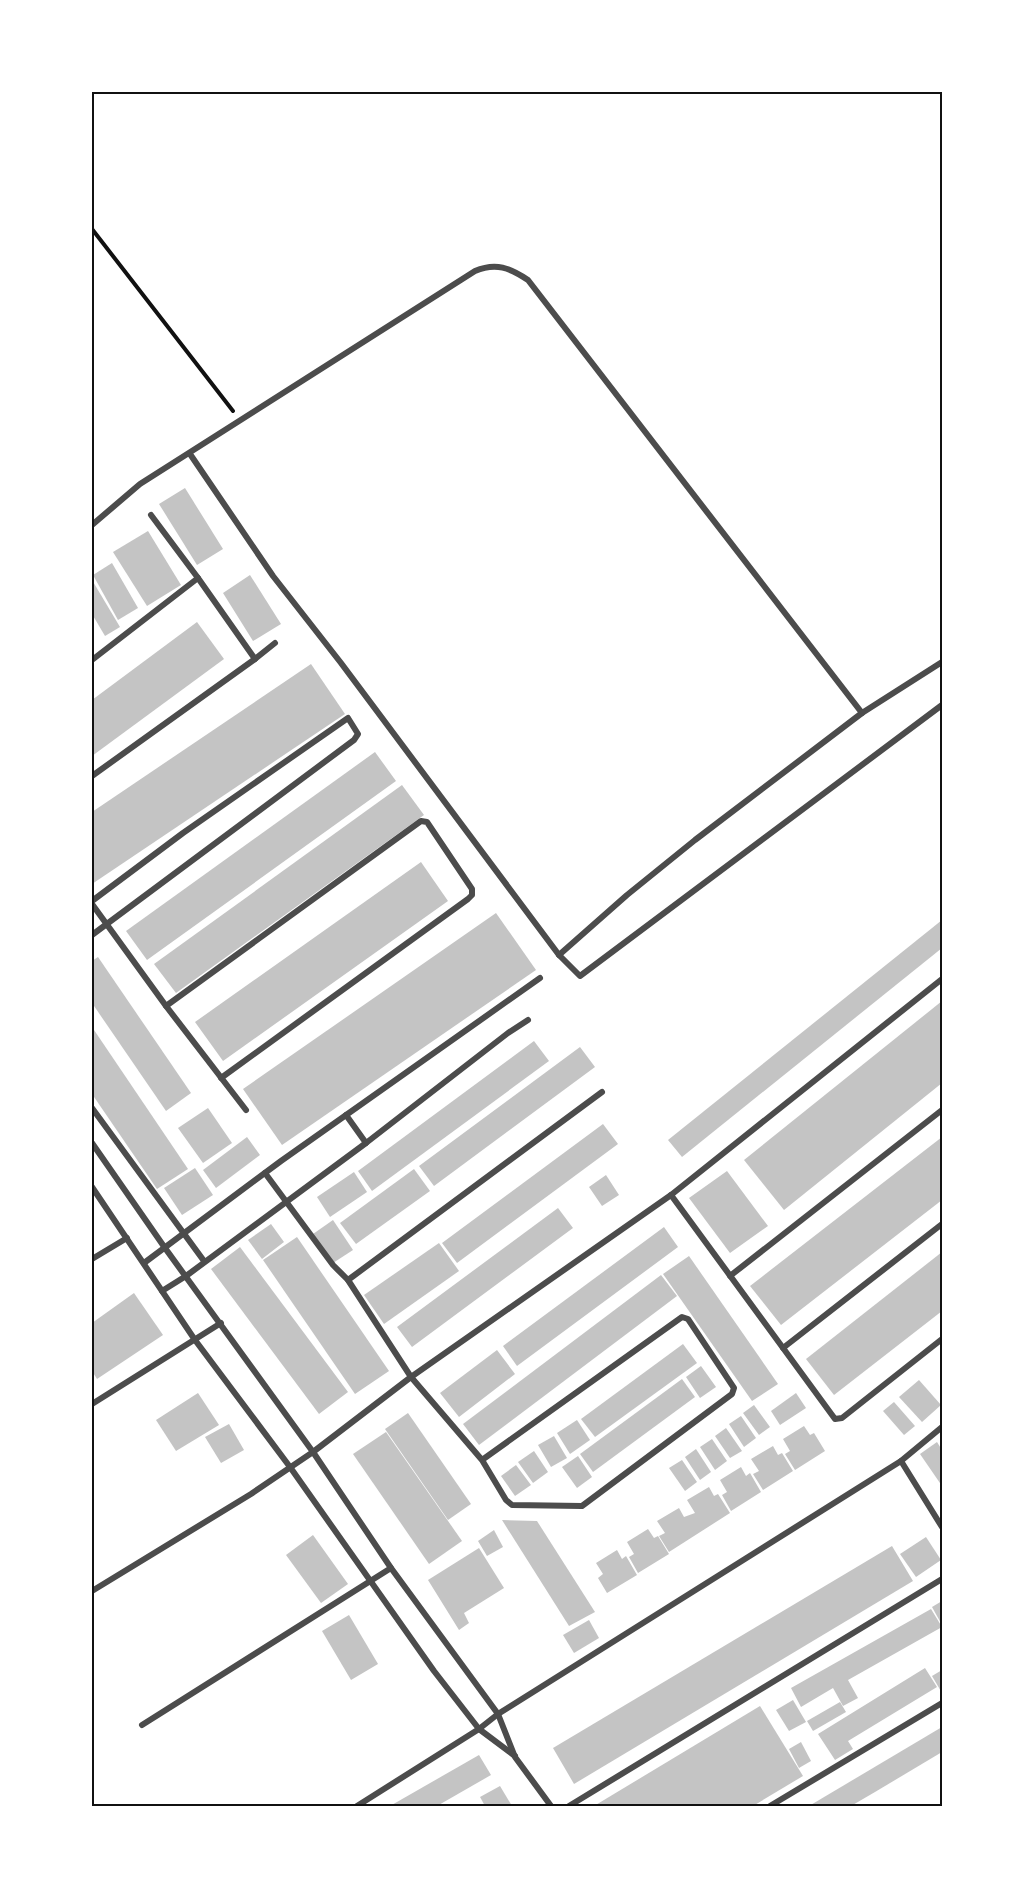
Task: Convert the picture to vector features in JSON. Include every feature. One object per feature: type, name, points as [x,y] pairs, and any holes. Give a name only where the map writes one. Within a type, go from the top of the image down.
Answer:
[{"type":"street","points":[[92,525],[140,484],[475,271],[501,266],[528,280],[862,713]]},
{"type":"street","points":[[190,454],[273,576],[341,663],[559,955],[580,976],[942,705]]},
{"type":"street","points":[[151,515],[255,659]]},
{"type":"street","points":[[92,660],[198,578]]},
{"type":"street","points":[[92,776],[275,643]]},
{"type":"street","points":[[559,955],[627,895],[695,840],[862,713],[941,666]]},
{"type":"street","points":[[92,936],[107,924],[354,740],[358,734],[348,718],[343,719],[183,833],[92,903],[107,924],[166,1006],[246,1110]]},
{"type":"street","points":[[166,1006],[421,821],[428,822],[472,889],[472,895],[221,1078]]},
{"type":"street","points":[[144,1263],[540,978]]},
{"type":"street","points":[[92,1591],[251,1494],[313,1452],[411,1377],[671,1195],[942,979]]},
{"type":"street","points":[[162,1291],[186,1276],[284,1199],[528,1020]]},
{"type":"street","points":[[348,1280],[602,1092]]},
{"type":"street","points":[[92,1108],[204,1261]]},
{"type":"street","points":[[730,1276],[942,1110]]},
{"type":"street","points":[[348,1117],[364,1141]]},
{"type":"street","points":[[92,1143],[313,1452],[391,1568],[498,1714],[515,1757],[550,1806]]},
{"type":"street","points":[[267,1176],[333,1265],[348,1280],[411,1377],[482,1460],[506,1500],[512,1505],[582,1506],[732,1394],[734,1388],[688,1319],[682,1317],[482,1460]]},
{"type":"street","points":[[92,1188],[195,1340],[290,1467],[369,1582],[479,1729],[515,1757]]},
{"type":"street","points":[[671,1195],[835,1419],[842,1418],[942,1338]]},
{"type":"street","points":[[783,1348],[942,1224]]},
{"type":"street","points":[[92,1259],[127,1238]]},
{"type":"street","points":[[92,1404],[220,1323]]},
{"type":"street","points":[[357,1806],[479,1729],[498,1714],[901,1461],[942,1427]]},
{"type":"street","points":[[901,1461],[942,1527]]},
{"type":"street","points":[[142,1725],[391,1568]]},
{"type":"street","points":[[569,1806],[942,1579]]},
{"type":"street","points":[[770,1806],[942,1703]]},
{"type":"path","points":[[92,229],[241,421]]},
{"type":"building","points":[[185,488],[223,549],[197,565],[159,504]]},
{"type":"building","points":[[148,531],[181,585],[147,606],[113,552]]},
{"type":"building","points":[[112,563],[138,608],[118,620],[93,575]]},
{"type":"building","points":[[250,575],[281,624],[253,641],[223,593]]},
{"type":"building","points":[[92,580],[120,627],[105,636],[92,614]]},
{"type":"building","points":[[197,622],[224,659],[92,756],[92,700]]},
{"type":"building","points":[[311,664],[345,714],[92,884],[92,812]]},
{"type":"building","points":[[375,752],[396,781],[147,960],[126,931]]},
{"type":"building","points":[[402,785],[424,815],[176,993],[154,964]]},
{"type":"building","points":[[421,862],[448,901],[223,1061],[195,1022]]},
{"type":"building","points":[[496,913],[536,970],[282,1145],[243,1089]]},
{"type":"building","points":[[942,920],[942,948],[682,1157],[668,1140]]},
{"type":"building","points":[[98,957],[191,1093],[166,1111],[92,1003],[92,961]]},
{"type":"building","points":[[942,1001],[942,1083],[784,1210],[744,1160]]},
{"type":"building","points":[[92,1027],[188,1169],[157,1189],[92,1094]]},
{"type":"building","points":[[534,1041],[549,1061],[372,1191],[358,1171]]},
{"type":"building","points":[[580,1047],[595,1067],[434,1186],[419,1166]]},
{"type":"building","points":[[208,1108],[232,1143],[203,1163],[178,1128]]},
{"type":"building","points":[[603,1124],[618,1144],[457,1263],[442,1243]]},
{"type":"building","points":[[247,1137],[260,1155],[216,1188],[203,1170]]},
{"type":"building","points":[[942,1137],[942,1200],[781,1325],[750,1286]]},
{"type":"building","points":[[195,1168],[213,1195],[182,1215],[164,1188]]},
{"type":"building","points":[[414,1169],[430,1191],[356,1244],[340,1223]]},
{"type":"building","points":[[727,1171],[768,1226],[730,1253],[689,1198]]},
{"type":"building","points":[[354,1172],[367,1192],[330,1217],[317,1197]]},
{"type":"building","points":[[606,1175],[619,1195],[602,1206],[589,1187]]},
{"type":"building","points":[[558,1208],[573,1228],[412,1347],[397,1327]]},
{"type":"building","points":[[333,1220],[353,1250],[333,1263],[313,1234]]},
{"type":"building","points":[[271,1224],[284,1242],[262,1259],[248,1240]]},
{"type":"building","points":[[664,1227],[678,1247],[517,1366],[503,1346]]},
{"type":"building","points":[[297,1237],[389,1371],[355,1394],[263,1260]]},
{"type":"building","points":[[439,1243],[459,1271],[384,1324],[364,1295]]},
{"type":"building","points":[[240,1247],[348,1392],[319,1414],[211,1269]]},
{"type":"building","points":[[942,1252],[942,1311],[834,1395],[806,1359]]},
{"type":"building","points":[[689,1256],[778,1384],[752,1401],[663,1274]]},
{"type":"building","points":[[661,1275],[677,1296],[479,1445],[463,1424]]},
{"type":"building","points":[[134,1293],[163,1335],[97,1379],[92,1371],[92,1323]]},
{"type":"building","points":[[683,1344],[697,1363],[595,1437],[581,1419]]},
{"type":"building","points":[[497,1350],[515,1374],[459,1417],[440,1393]]},
{"type":"building","points":[[701,1366],[716,1387],[700,1398],[686,1377]]},
{"type":"building","points":[[682,1379],[695,1397],[593,1472],[580,1454]]},
{"type":"building","points":[[919,1380],[941,1405],[922,1422],[899,1397]]},
{"type":"building","points":[[198,1393],[219,1425],[176,1451],[156,1420]]},
{"type":"building","points":[[796,1393],[806,1408],[780,1425],[771,1411]]},
{"type":"building","points":[[894,1402],[915,1426],[904,1435],[883,1411]]},
{"type":"building","points":[[754,1405],[770,1427],[759,1435],[743,1413]]},
{"type":"building","points":[[408,1413],[471,1504],[448,1520],[385,1429]]},
{"type":"building","points":[[741,1416],[756,1438],[744,1447],[729,1424]]},
{"type":"building","points":[[577,1420],[590,1440],[570,1454],[557,1433]]},
{"type":"building","points":[[229,1424],[244,1450],[221,1463],[205,1437]]},
{"type":"building","points":[[804,1426],[810,1435],[814,1433],[825,1451],[795,1470],[785,1454],[790,1451],[783,1439]]},
{"type":"building","points":[[726,1428],[742,1451],[730,1458],[715,1436]]},
{"type":"building","points":[[386,1432],[462,1541],[429,1564],[353,1454]]},
{"type":"building","points":[[554,1436],[567,1458],[551,1467],[538,1445]]},
{"type":"building","points":[[712,1439],[727,1461],[715,1470],[700,1447]]},
{"type":"building","points":[[937,1442],[942,1450],[942,1486],[920,1454]]},
{"type":"building","points":[[773,1446],[778,1455],[782,1453],[793,1471],[763,1490],[753,1474],[759,1471],[751,1459]]},
{"type":"building","points":[[696,1449],[711,1472],[700,1480],[685,1457]]},
{"type":"building","points":[[534,1451],[548,1472],[533,1483],[518,1462]]},
{"type":"building","points":[[578,1456],[592,1477],[577,1488],[562,1467]]},
{"type":"building","points":[[682,1460],[697,1482],[685,1491],[669,1468]]},
{"type":"building","points":[[516,1465],[531,1485],[515,1496],[501,1476]]},
{"type":"building","points":[[741,1467],[746,1476],[750,1473],[761,1492],[731,1511],[722,1495],[727,1492],[720,1480]]},
{"type":"building","points":[[709,1487],[714,1496],[718,1494],[730,1513],[669,1552],[659,1536],[665,1533],[657,1521],[679,1508],[684,1517],[695,1513],[687,1500]]},
{"type":"building","points":[[502,1520],[537,1521],[595,1612],[569,1626]]},
{"type":"building","points":[[648,1529],[654,1538],[658,1536],[669,1554],[638,1573],[629,1557],[634,1554],[627,1542]]},
{"type":"building","points":[[494,1530],[503,1547],[487,1556],[478,1541]]},
{"type":"building","points":[[313,1535],[348,1584],[321,1603],[286,1555]]},
{"type":"building","points":[[926,1537],[941,1560],[916,1577],[900,1554]]},
{"type":"building","points":[[892,1546],[913,1581],[574,1784],[553,1748]]},
{"type":"building","points":[[479,1548],[504,1588],[464,1613],[469,1623],[459,1630],[428,1580]]},
{"type":"building","points":[[617,1550],[622,1559],[626,1556],[637,1575],[607,1593],[598,1578],[603,1574],[596,1563]]},
{"type":"building","points":[[942,1601],[942,1625],[932,1607]]},
{"type":"building","points":[[931,1609],[942,1627],[848,1680],[858,1698],[843,1706],[833,1688],[801,1707],[791,1688]]},
{"type":"building","points":[[349,1615],[378,1664],[351,1680],[322,1631]]},
{"type":"building","points":[[589,1620],[599,1638],[574,1653],[563,1635]]},
{"type":"building","points":[[925,1668],[937,1687],[848,1741],[853,1749],[835,1760],[818,1734]]},
{"type":"building","points":[[942,1670],[942,1693],[932,1676]]},
{"type":"building","points":[[793,1700],[806,1722],[789,1731],[776,1710]]},
{"type":"building","points":[[840,1702],[846,1712],[813,1731],[807,1721]]},
{"type":"building","points":[[760,1706],[803,1776],[753,1806],[594,1806]]},
{"type":"building","points":[[942,1727],[942,1752],[875,1792],[851,1806],[809,1806]]},
{"type":"building","points":[[801,1742],[811,1761],[799,1768],[789,1749]]},
{"type":"building","points":[[479,1755],[491,1775],[437,1806],[390,1806]]},
{"type":"building","points":[[500,1786],[512,1806],[485,1806],[480,1797]]}]
